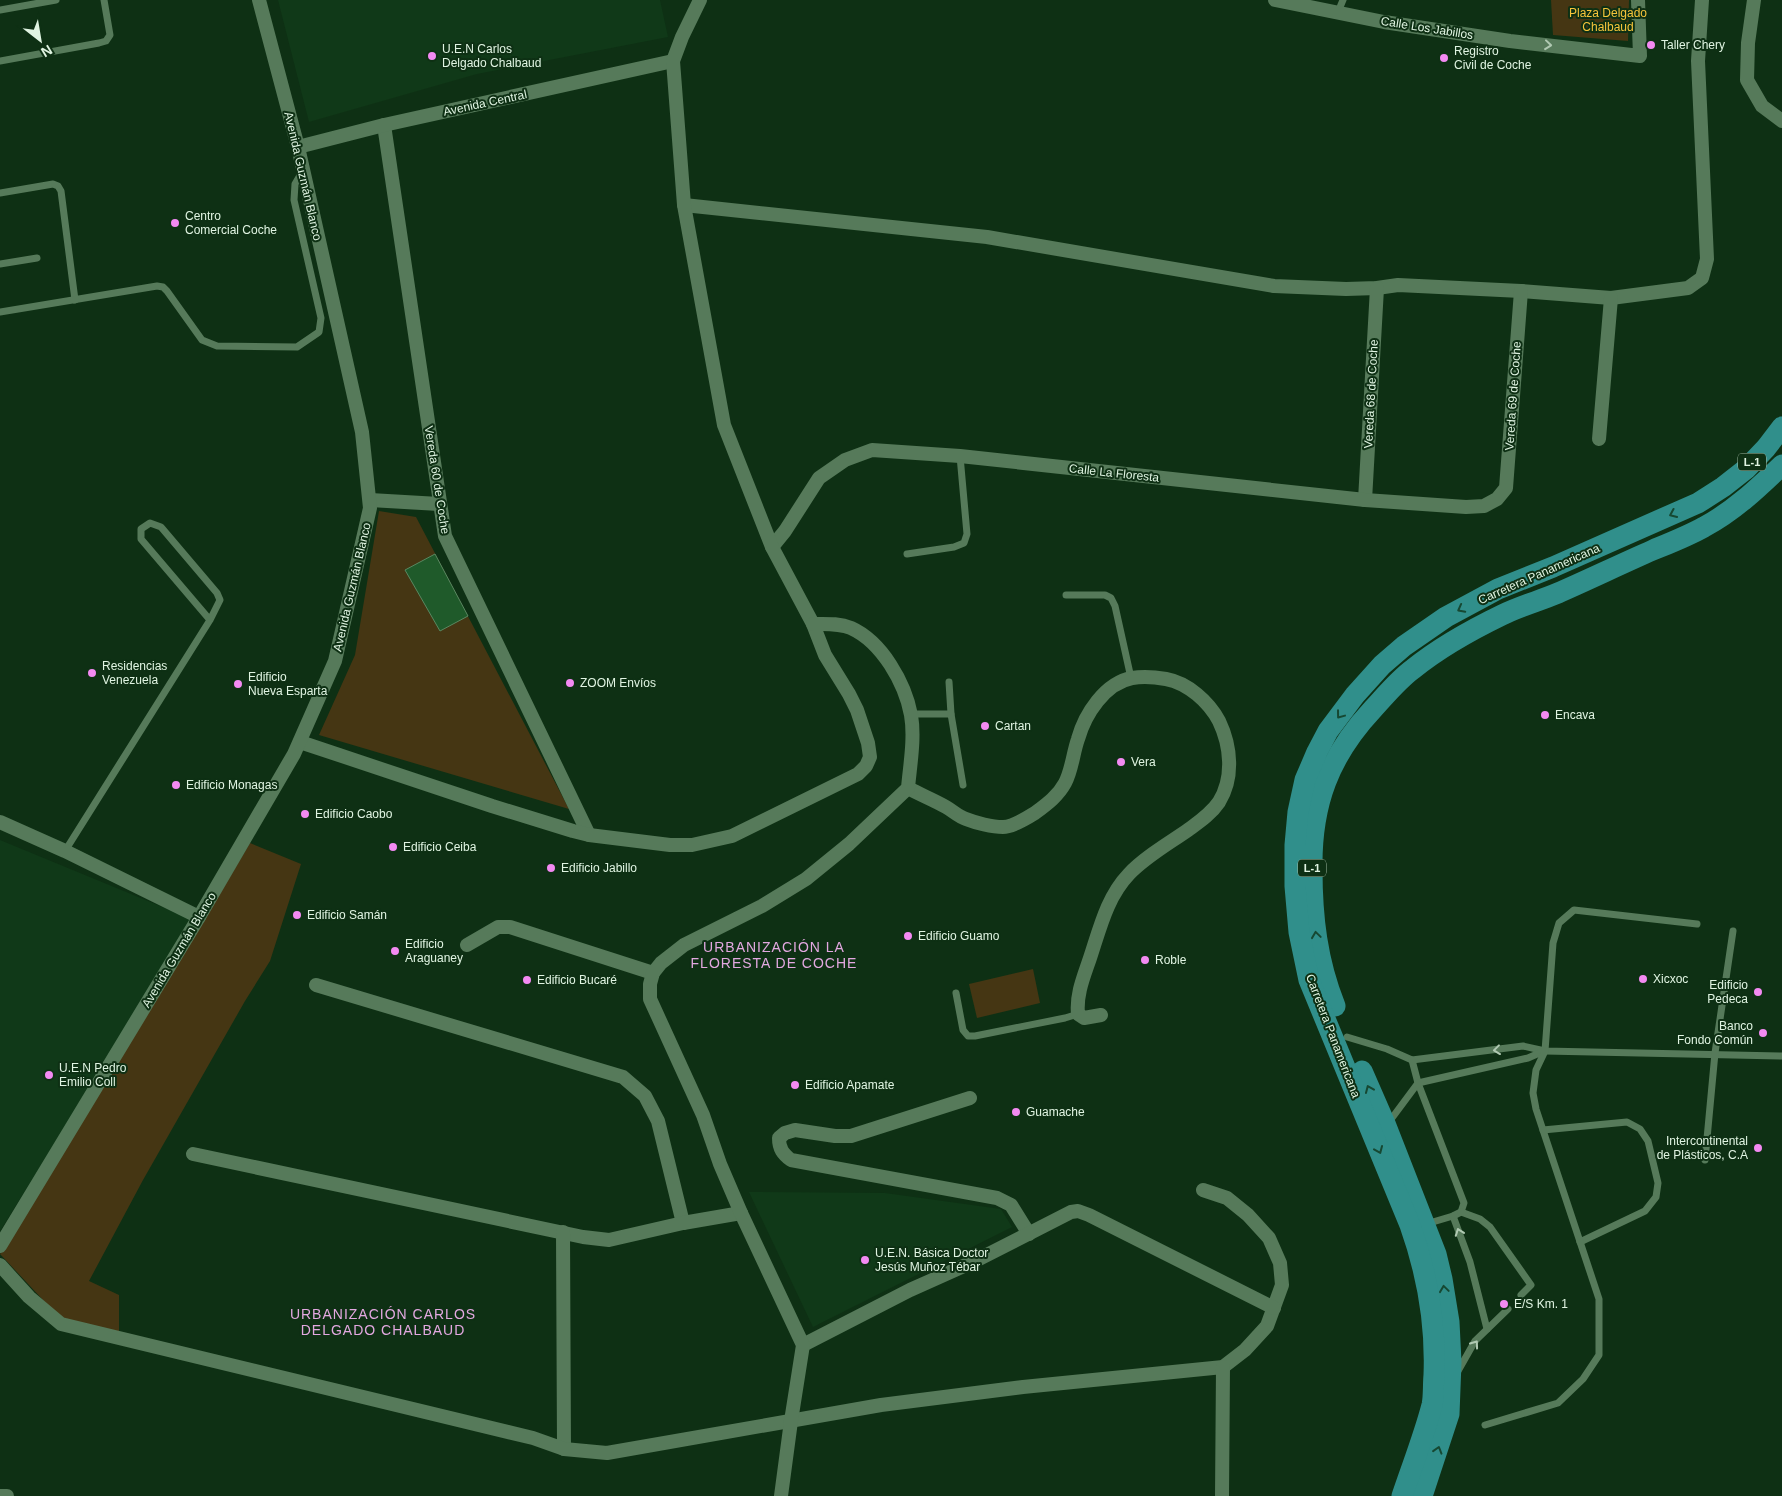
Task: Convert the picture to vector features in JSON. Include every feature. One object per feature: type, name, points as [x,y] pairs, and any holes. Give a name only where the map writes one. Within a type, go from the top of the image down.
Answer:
[{"type":"main road","name":"Carretera Panamericana","points":[[1402,1496],[1432,1404],[1434,1356],[1432,1318],[1426,1277],[1410,1225],[1309,980],[1299,932],[1295,886],[1295,845],[1298,812],[1305,780],[1328,731],[1342,712],[1382,665],[1404,646],[1446,617],[1498,590],[1698,503],[1746,469],[1766,448],[1782,427]]},
{"type":"main road","name":"Carretera Panamericana","points":[[1422,1496],[1449,1414],[1451,1362],[1442,1279],[1426,1224],[1325,981],[1316,936],[1312,891],[1314,821],[1321,793],[1342,749],[1355,731],[1393,686],[1413,669],[1453,642],[1502,615],[1557,593],[1703,528],[1732,511],[1778,472]]},
{"type":"street","name":"Avenida Guzmán Blanco","points":[[0,1246],[199,917],[294,754],[335,661],[370,508],[362,432],[298,146],[259,0]]},
{"type":"street","points":[[300,742],[492,806],[589,834],[670,845],[692,845],[732,836],[858,774],[866,766],[870,758],[863,726],[849,694],[825,655],[813,624],[772,547],[724,425],[684,205],[673,62],[682,37],[700,0]]},
{"type":"street","name":"Calle Los Jabillos","points":[[1275,0],[1341,6],[1384,22],[1510,41],[1640,56],[1638,0]]},
{"type":"street","points":[[684,205],[987,237],[1274,286],[1346,290],[1398,285],[1521,291],[1611,298],[1688,288],[1702,278],[1707,259],[1698,61],[1702,0]]},
{"type":"street","points":[[1754,0],[1748,42],[1747,80],[1762,106],[1782,121]]},
{"type":"street","name":"Avenida Central","points":[[298,146],[384,125],[673,62]]},
{"type":"street","name":"Vereda 60 de Coche","points":[[384,125],[444,536],[589,834]]},
{"type":"street","name":"Vereda 68 de Coche","points":[[1365,500],[1377,288]]},
{"type":"street","name":"Vereda 69 de Coche","points":[[1497,499],[1506,488],[1521,291]]},
{"type":"street","points":[[1599,439],[1611,298]]},
{"type":"street","name":"Calle La Floresta","points":[[772,547],[785,531],[819,478],[845,460],[872,450],[960,456],[1365,500],[1466,507],[1484,506],[1497,499]]},
{"type":"street","points":[[370,500],[439,504]]},
{"type":"street","points":[[781,1496],[803,1345],[741,1213],[720,1164],[703,1115],[650,999],[653,973],[684,945],[762,906],[806,879],[849,844],[908,788],[912,737],[910,714],[902,690],[883,652],[867,638],[852,629],[838,624],[813,624]]},
{"type":"street","points":[[908,788],[965,819],[1005,827],[1029,817],[1052,801],[1064,785],[1078,737],[1088,715],[1099,699],[1115,685],[1131,678],[1152,676],[1171,680],[1188,687],[1214,712],[1224,731],[1229,752],[1229,771],[1226,786],[1219,802],[1205,818],[1129,874],[1114,894],[1104,916],[1077,1003],[1078,1014],[1084,1018],[1101,1015]]},
{"type":"street","points":[[0,822],[199,917]]},
{"type":"street","points":[[467,945],[498,927],[510,927],[653,973]]},
{"type":"street","points":[[316,985],[623,1077],[645,1096],[658,1121],[683,1223]]},
{"type":"street","points":[[970,1098],[851,1136],[834,1136],[795,1130],[785,1133],[780,1138],[779,1148],[791,1160],[997,1198],[1011,1205],[1029,1234]]},
{"type":"street","points":[[193,1154],[584,1237],[608,1240],[683,1223],[741,1213]]},
{"type":"street","points":[[0,1266],[29,1297],[62,1324],[533,1438],[564,1449],[606,1452],[881,1405],[1023,1387],[1223,1367],[1245,1350],[1267,1326],[1282,1285],[1280,1263],[1269,1238],[1248,1215],[1227,1198],[1203,1190]]},
{"type":"street","points":[[803,1345],[910,1290],[1071,1212],[1078,1211],[1274,1308]]},
{"type":"street","points":[[563,1232],[564,1449]]},
{"type":"street","points":[[1222,1496],[1223,1367]]},
{"type":"street","points":[[0,1496],[6,1496]]},
{"type":"lane","points":[[0,10],[56,0]]},
{"type":"lane","points":[[0,61],[106,41],[110,35],[104,0]]},
{"type":"lane","points":[[0,312],[157,286],[163,287],[202,340],[216,346],[297,347],[319,332],[321,318],[294,200],[295,184],[303,172]]},
{"type":"lane","points":[[0,193],[54,184],[58,186],[76,300]]},
{"type":"lane","points":[[0,264],[37,258]]},
{"type":"lane","points":[[907,554],[954,547],[964,543],[967,534],[960,456]]},
{"type":"lane","points":[[64,851],[210,620],[220,600],[217,593],[161,527],[150,523],[141,529],[141,539],[210,620]]},
{"type":"lane","points":[[1066,595],[1105,595],[1111,598],[1115,606],[1131,678]]},
{"type":"lane","points":[[949,682],[951,714],[963,785]]},
{"type":"lane","points":[[910,714],[951,714]]},
{"type":"lane","points":[[1485,1425],[1558,1402],[1583,1379],[1599,1355],[1599,1299],[1543,1130],[1533,1093],[1536,1070],[1544,1051],[1553,942],[1559,923],[1574,910],[1697,924]]},
{"type":"lane","points":[[1706,1160],[1715,1053],[1733,931]]},
{"type":"lane","points":[[956,993],[963,1030],[968,1036],[1078,1014]]},
{"type":"lane","points":[[1347,1037],[1394,1051],[1412,1060],[1523,1046],[1544,1051],[1715,1053],[1782,1056]]},
{"type":"lane","points":[[1386,1126],[1418,1083],[1528,1058],[1544,1051]]},
{"type":"lane","points":[[1412,1060],[1418,1083],[1464,1203],[1461,1212],[1426,1224]]},
{"type":"lane","points":[[1543,1130],[1626,1122],[1640,1129],[1648,1141],[1658,1183],[1656,1197],[1645,1210],[1580,1242]]},
{"type":"lane","points":[[1461,1212],[1480,1219],[1490,1228],[1531,1285],[1521,1295]]},
{"type":"lane","points":[[1453,1216],[1470,1262],[1487,1329]]},
{"type":"lane","points":[[1450,1385],[1475,1341],[1508,1309]]},
{"type":"shaded area","name":"U.E.N Carlos Delgado Chalbaud","points":[[278,0],[660,0],[668,37],[477,74],[309,122]]},
{"type":"shaded area","points":[[435,554],[468,616],[440,631],[405,570]]},
{"type":"shaded area","name":"U.E.N Pedro Emilio Coll","points":[[0,840],[194,920],[0,1231]]},
{"type":"shaded area","name":"U.E.N. Básica Doctor Jesús Muñoz Tébar","points":[[749,1192],[885,1193],[1001,1209],[1012,1227],[813,1327]]},
{"type":"green space","name":"Plaza Delgado Chalbaud","points":[[1551,0],[1629,0],[1628,41],[1553,35]]},
{"type":"green space","points":[[379,511],[416,517],[569,809],[319,735],[355,655]]},
{"type":"green space","points":[[250,843],[301,864],[270,961],[245,1001],[143,1180],[89,1281],[119,1295],[119,1333],[59,1317],[0,1254],[154,1004]]},
{"type":"green space","points":[[1033,969],[1040,1003],[977,1018],[969,984]]},
{"type":"place","name":"Taller Chery","points":[[1651,45]]},
{"type":"place","name":"U.E.N Carlos Delgado Chalbaud","points":[[432,56]]},
{"type":"place","name":"Registro Civil de Coche","points":[[1444,58]]},
{"type":"place","name":"Centro Comercial Coche","points":[[175,223]]},
{"type":"place","name":"Residencias Venezuela","points":[[92,673]]},
{"type":"place","name":"ZOOM Envíos","points":[[570,683]]},
{"type":"place","name":"Edificio Nueva Esparta","points":[[238,684]]},
{"type":"place","name":"Encava","points":[[1545,715]]},
{"type":"place","name":"Cartan","points":[[985,726]]},
{"type":"place","name":"Vera","points":[[1121,762]]},
{"type":"place","name":"Edificio Monagas","points":[[176,785]]},
{"type":"place","name":"Edificio Caobo","points":[[305,814]]},
{"type":"place","name":"Edificio Ceiba","points":[[393,847]]},
{"type":"place","name":"Edificio Jabillo","points":[[551,868]]},
{"type":"place","name":"Edificio Samán","points":[[297,915]]},
{"type":"place","name":"Edificio Guamo","points":[[908,936]]},
{"type":"place","name":"Edificio Araguaney","points":[[395,951]]},
{"type":"place","name":"Roble","points":[[1145,960]]},
{"type":"place","name":"Xicxoc","points":[[1643,979]]},
{"type":"place","name":"Edificio Bucaré","points":[[527,980]]},
{"type":"place","name":"Edificio Pedeca","points":[[1758,992]]},
{"type":"place","name":"Banco Fondo Común","points":[[1763,1033]]},
{"type":"place","name":"U.E.N Pedro Emilio Coll","points":[[49,1075]]},
{"type":"place","name":"Edificio Apamate","points":[[795,1085]]},
{"type":"place","name":"Guamache","points":[[1016,1112]]},
{"type":"place","name":"Intercontinental de Plásticos, C.A","points":[[1758,1148]]},
{"type":"place","name":"U.E.N. Básica Doctor Jesús Muñoz Tébar","points":[[865,1260]]},
{"type":"place","name":"E/S Km. 1","points":[[1504,1304]]},
{"type":"district","name":"URBANIZACIÓN LA FLORESTA DE COCHE","points":[[774,956]]},
{"type":"district","name":"URBANIZACIÓN CARLOS DELGADO CHALBAUD","points":[[383,1322]]}]
